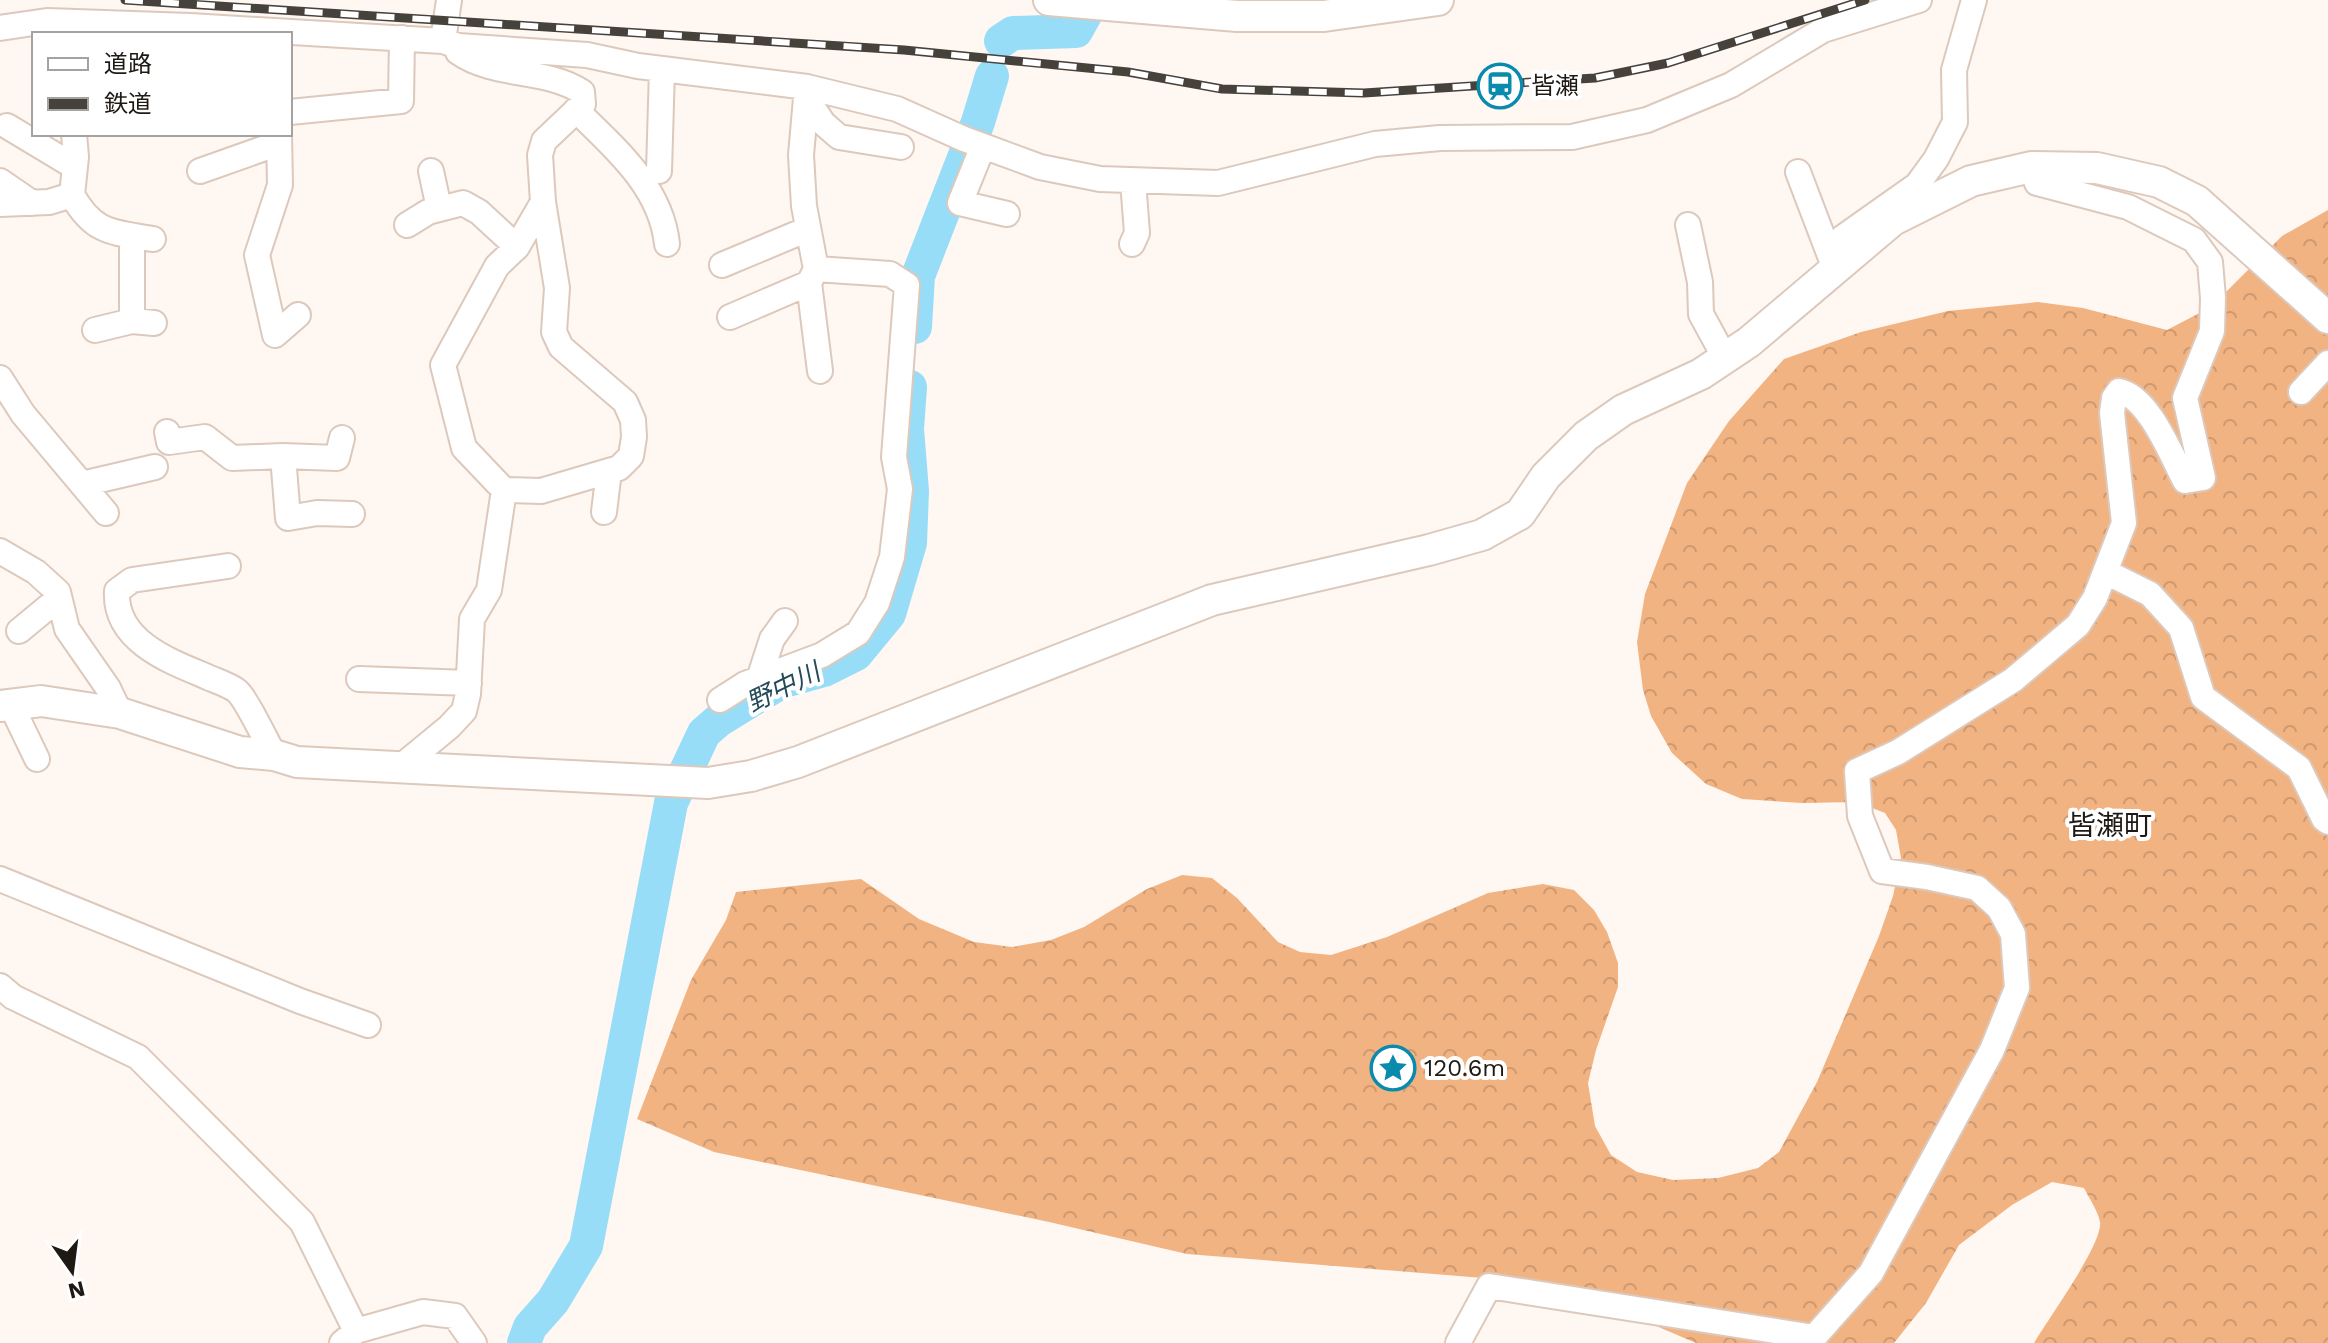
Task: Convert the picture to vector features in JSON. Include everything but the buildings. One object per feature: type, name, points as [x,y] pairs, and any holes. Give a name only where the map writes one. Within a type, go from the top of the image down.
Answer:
[{"type":"street","points":[[443,41],[449,0]]},
{"type":"street","points":[[1049,0],[1237,16],[1276,8],[1324,16],[1438,0]]},
{"type":"street","points":[[292,34],[402,38],[443,41],[458,46],[587,55],[897,109],[1040,167],[1100,179],[1218,183],[1375,144],[1440,138],[1572,137],[1647,120],[1731,85],[1823,30],[1919,0]]},
{"type":"street","points":[[1843,263],[1842,238],[1917,185],[1936,159],[1955,122],[1954,70],[1974,0]]},
{"type":"street","points":[[0,28],[47,21],[74,28],[242,32]]},
{"type":"street","points":[[292,112],[401,101],[402,38]]},
{"type":"street","points":[[443,41],[467,58],[504,71],[571,85],[582,92],[583,104],[544,141],[540,155],[543,202],[557,288],[554,332],[561,347],[625,402],[633,420],[631,456],[619,468],[541,491],[504,490],[464,448],[443,365],[497,266],[517,247],[543,202]]},
{"type":"street","points":[[659,171],[662,69]]},
{"type":"street","points":[[807,92],[823,123],[839,137],[901,147]]},
{"type":"street","points":[[807,92],[801,155],[820,371]]},
{"type":"street","points":[[576,110],[629,162],[652,193],[665,226],[667,244]]},
{"type":"street","points":[[7,126],[75,167]]},
{"type":"street","points":[[74,136],[72,195],[84,217],[108,232],[143,237],[143,322],[95,330]]},
{"type":"street","points":[[200,171],[279,138],[280,185],[257,255],[275,335],[298,315]]},
{"type":"street","points":[[983,146],[960,203],[1007,214]]},
{"type":"street","points":[[1458,1343],[1489,1286],[1812,1340],[1871,1273],[1992,1050],[2017,988],[2013,934],[1999,908],[1977,888],[1882,871],[1860,816],[1857,771],[1898,752],[2013,680],[2078,625],[2095,598],[2124,523],[2112,413],[2114,398],[2119,391],[2129,393],[2155,422],[2185,481],[2203,478],[2185,398],[2212,331],[2210,262],[2194,240],[2128,207],[2037,183],[2031,167]]},
{"type":"street","points":[[37,759],[6,706],[41,701],[120,713],[240,752],[274,755],[297,762],[708,783],[751,776],[798,762],[1212,600],[1482,535],[1520,514],[1546,476],[1586,436],[1623,410],[1701,374],[1749,342],[1893,220],[1971,181],[2031,167],[2097,168],[2159,182],[2197,201],[2328,318]]},
{"type":"street","points":[[431,171],[439,208]]},
{"type":"street","points":[[1798,172],[1843,263]]},
{"type":"street","points":[[0,181],[32,203]]},
{"type":"street","points":[[1132,244],[1137,233],[1133,181]]},
{"type":"street","points":[[0,204],[49,202],[72,195]]},
{"type":"street","points":[[407,225],[428,212],[463,203],[479,212],[517,247]]},
{"type":"street","points":[[1688,225],[1700,282],[1701,314],[1725,358]]},
{"type":"street","points":[[722,265],[808,229]]},
{"type":"street","points":[[720,700],[745,684],[822,655],[858,633],[877,603],[892,557],[900,489],[894,457],[907,285],[890,274],[813,276],[743,320]]},
{"type":"street","points":[[2301,392],[2328,363]]},
{"type":"street","points":[[0,378],[23,414],[106,513]]},
{"type":"street","points":[[167,432],[169,442],[214,433],[232,458],[337,458],[342,438]]},
{"type":"street","points":[[283,456],[288,518],[317,513],[352,514]]},
{"type":"street","points":[[82,484],[155,467]]},
{"type":"street","points":[[604,512],[609,471]]},
{"type":"street","points":[[398,769],[464,711],[469,683],[472,619],[489,590],[504,490]]},
{"type":"street","points":[[0,551],[36,572],[58,592],[67,629],[108,688],[120,713]]},
{"type":"street","points":[[228,566],[132,580],[117,591],[117,602],[125,624],[139,642],[168,661],[238,692],[274,755]]},
{"type":"street","points":[[2106,572],[2150,594],[2181,628],[2203,697],[2299,768],[2328,822]]},
{"type":"street","points":[[19,631],[59,598]]},
{"type":"street","points":[[759,679],[772,639],[785,621]]},
{"type":"street","points":[[359,679],[398,690],[469,683]]},
{"type":"street","points":[[0,879],[300,1001],[368,1025]]},
{"type":"street","points":[[0,986],[13,997],[138,1057],[149,1067],[302,1222],[349,1337],[423,1312],[455,1316],[474,1343]]},
{"type":"green space","points":[[2328,210],[2328,1343],[2034,1343],[2084,1264],[2099,1233],[2100,1222],[2084,1188],[2052,1182],[2012,1205],[1959,1245],[1926,1303],[1894,1343],[1696,1343],[1558,1284],[1187,1254],[714,1152],[637,1119],[691,980],[726,920],[736,892],[861,879],[919,919],[974,942],[1012,947],[1051,940],[1084,927],[1147,889],[1182,875],[1212,878],[1237,898],[1278,942],[1300,952],[1331,955],[1387,937],[1488,893],[1543,884],[1574,890],[1594,910],[1607,932],[1618,963],[1618,987],[1588,1083],[1595,1126],[1611,1155],[1637,1172],[1673,1180],[1718,1178],[1758,1168],[1779,1152],[1817,1082],[1879,936],[1893,896],[1901,858],[1896,830],[1885,813],[1857,802],[1802,803],[1742,799],[1706,784],[1672,753],[1651,716],[1643,690],[1637,642],[1645,594],[1687,483],[1729,421],[1784,359],[1861,332],[1948,311],[2038,302],[2083,308],[2167,330],[2211,307],[2282,236]]},
{"type":"waterway","name":"野中川","points":[[1001,41],[1013,33],[1076,31],[1089,0]]},
{"type":"waterway","name":"野中川","points":[[915,327],[918,276],[978,122],[992,76]]},
{"type":"waterway","name":"野中川","points":[[524,1343],[530,1327],[553,1301],[586,1246],[671,803],[704,733],[719,720],[781,682],[824,670],[856,654],[889,614],[910,543],[912,491],[907,429],[910,387]]},
{"type":"railway","points":[[125,0],[904,50],[1128,72],[1222,89],[1364,93],[1595,78],[1668,63],[1865,0]]},
{"type":"place","name":"皆瀬","points":[[1500,86]]},
{"type":"place","name":"120.6m","points":[[1393,1068]]},
{"type":"district","name":"皆瀬町","points":[[2110,825]]}]
